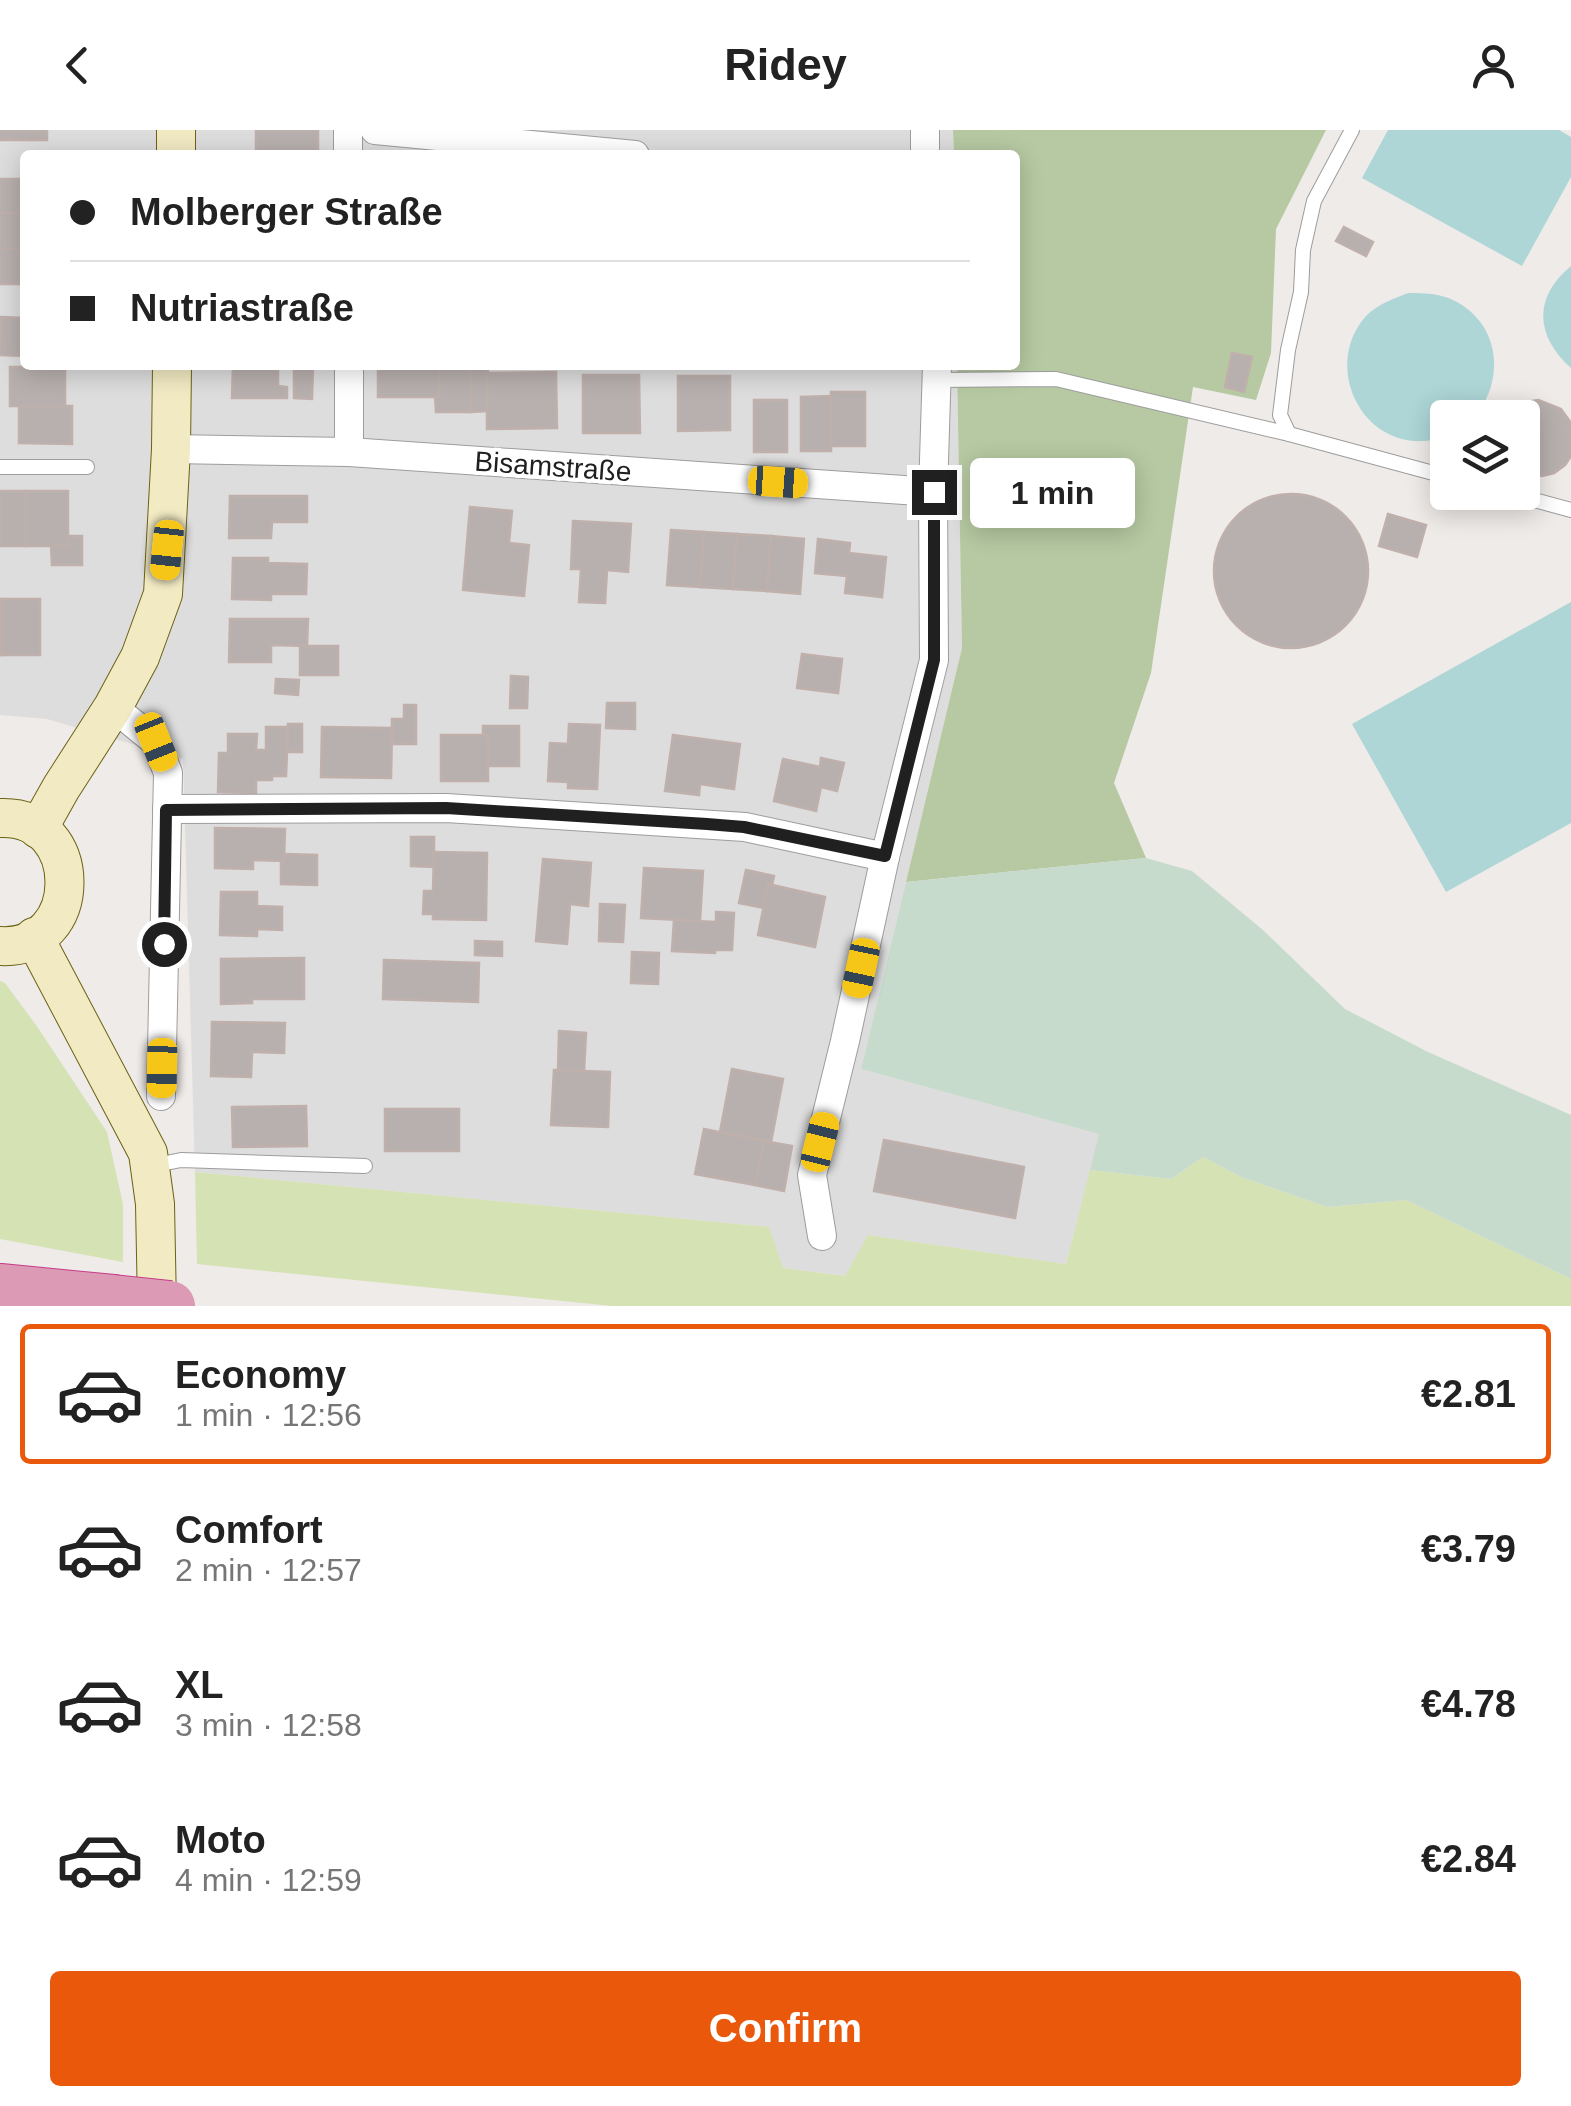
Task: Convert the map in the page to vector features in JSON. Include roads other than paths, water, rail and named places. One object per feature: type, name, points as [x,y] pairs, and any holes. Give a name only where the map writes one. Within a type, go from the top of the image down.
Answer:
[{"type":"highway","points":[[0,1289],[170,1306]]},
{"type":"main road","points":[[38,829],[113,708],[140,657],[163,594],[172,370]]},
{"type":"main road","points":[[0,818],[28,822],[46,834],[59,851],[66,871],[66,892],[59,912],[46,929],[17,941],[124,1104],[148,1153],[155,1204],[135,1303]]},
{"type":"street","points":[[375,130],[584,150]]},
{"type":"street","points":[[349,370],[349,452]]},
{"type":"street","points":[[822,1236],[812,1174],[934,660],[938,373]]},
{"type":"street","name":"Bisamstraße","points":[[171,450],[349,452],[934,492]]},
{"type":"street","points":[[113,708],[156,742],[168,773],[161,1096]]},
{"type":"street","points":[[166,810],[446,808],[744,827],[885,856]]},
{"type":"lane","points":[[1290,434],[1280,415],[1303,250],[1314,201],[1352,130]]},
{"type":"lane","points":[[938,373],[1056,380],[1290,434],[1430,472]]},
{"type":"lane","points":[[0,467],[87,467]]},
{"type":"lane","points":[[1540,502],[1571,510]]},
{"type":"lane","points":[[150,1167],[181,1160],[365,1166]]},
{"type":"water","points":[[1388,130],[1559,130],[1571,137],[1571,177],[1522,266],[1362,178]]},
{"type":"water","points":[[1571,266],[1571,368],[1550,343],[1543,317],[1550,291]]},
{"type":"water","points":[[1408,293],[1438,295],[1470,311],[1489,338],[1494,370],[1486,400],[1430,400],[1430,440],[1401,439],[1381,430],[1354,398],[1348,378],[1353,335],[1366,316]]},
{"type":"water","points":[[1571,602],[1571,823],[1446,892],[1352,724]]}]
